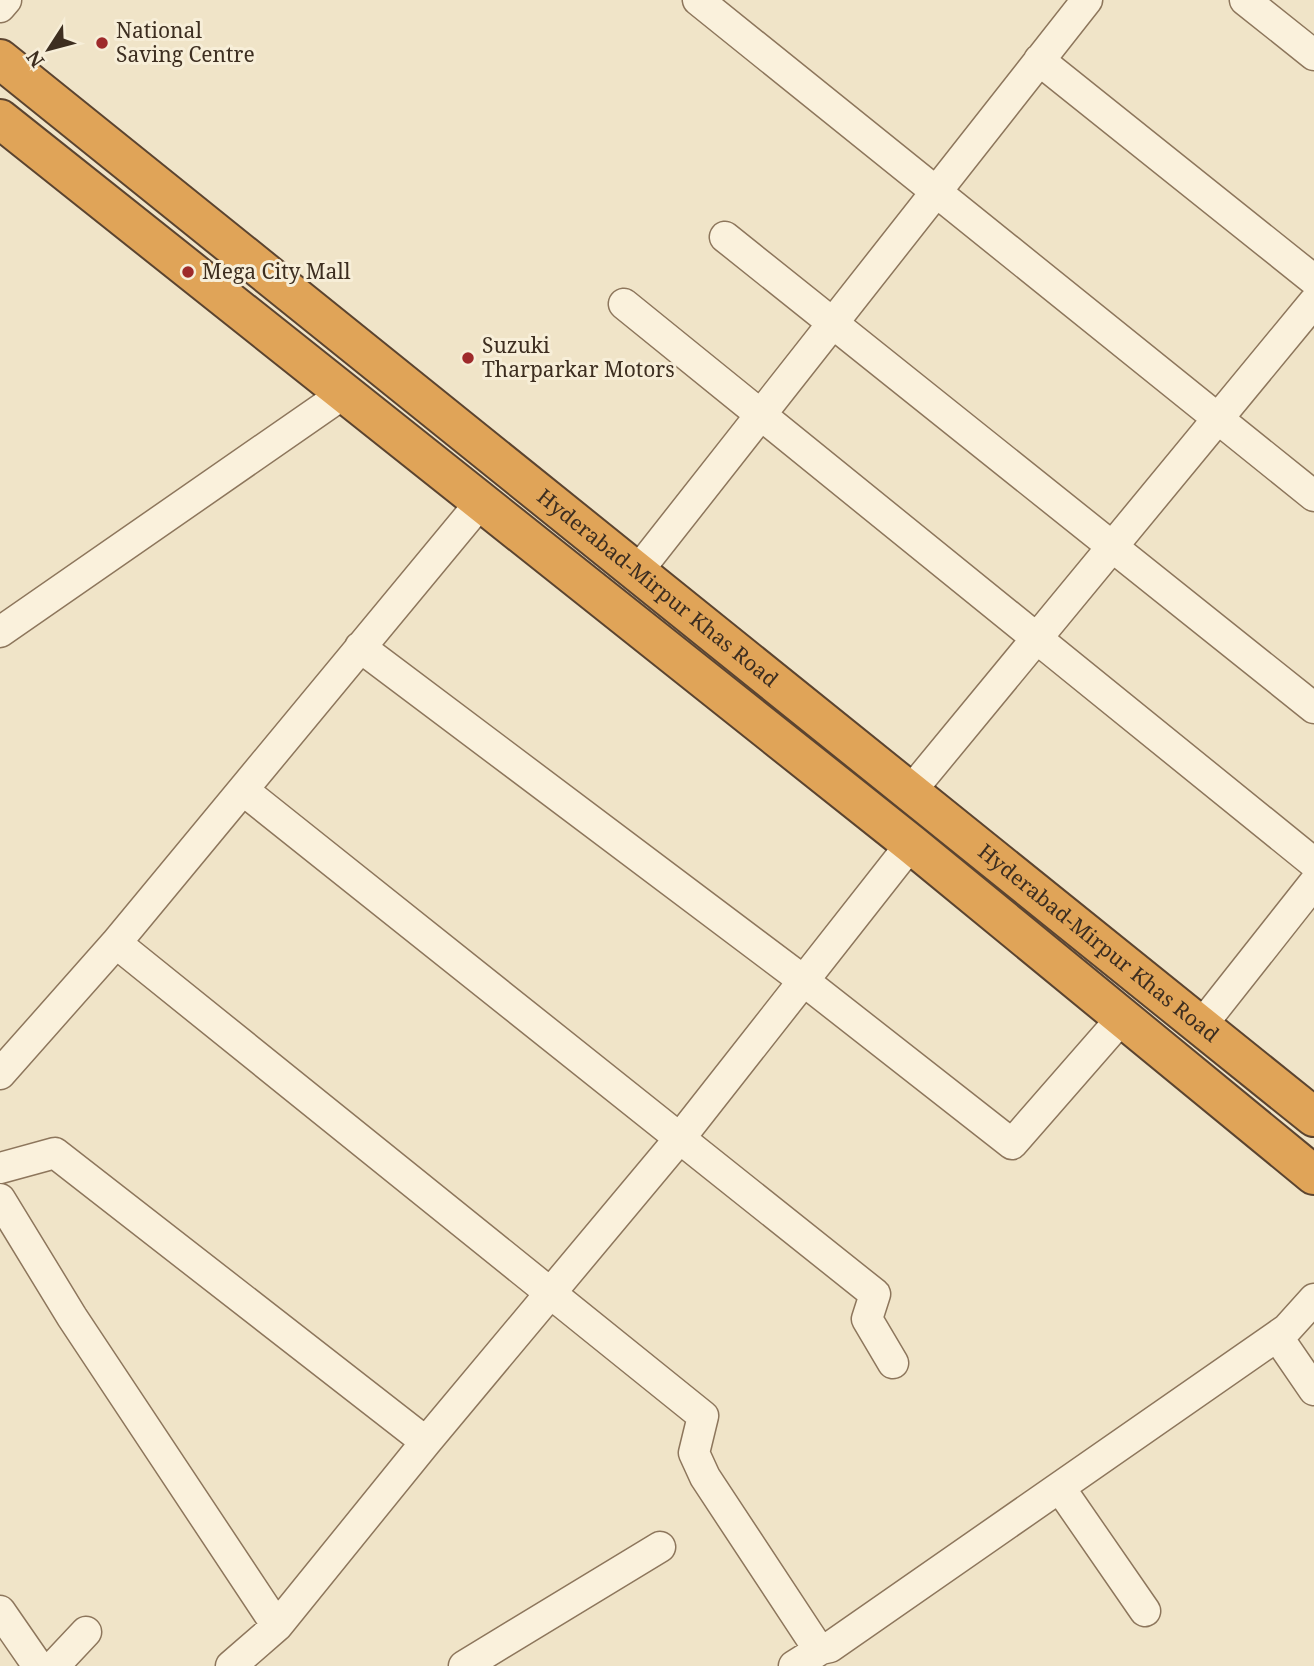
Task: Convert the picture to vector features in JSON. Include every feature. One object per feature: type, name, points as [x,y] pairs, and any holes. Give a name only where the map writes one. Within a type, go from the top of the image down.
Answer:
[{"type":"highway","name":"Hyderabad-Mirpur Khas Road","points":[[0,59],[1314,1117]]},
{"type":"highway","name":"Hyderabad-Mirpur Khas Road","points":[[0,119],[911,844],[1314,1175]]},
{"type":"street","points":[[0,7],[6,0]]},
{"type":"street","points":[[698,0],[1314,496]]},
{"type":"street","points":[[637,572],[1087,0]]},
{"type":"street","points":[[1245,0],[1314,55]]},
{"type":"street","points":[[1039,60],[1314,280]]},
{"type":"street","points":[[725,237],[1314,708]]},
{"type":"street","points":[[911,792],[1314,302]]},
{"type":"street","points":[[624,304],[1314,863]]},
{"type":"street","points":[[0,632],[343,394]]},
{"type":"street","points":[[0,1074],[116,943],[481,502]]},
{"type":"street","points":[[360,648],[804,981],[1012,1144],[1122,1018]]},
{"type":"street","points":[[243,790],[875,1294],[867,1319],[893,1363]]},
{"type":"street","points":[[231,1666],[277,1626],[426,1442],[680,1138],[911,844]]},
{"type":"street","points":[[1201,1026],[1314,883]]},
{"type":"street","points":[[116,943],[704,1416],[694,1453],[705,1477],[815,1644],[821,1649]]},
{"type":"street","points":[[0,1168],[55,1153],[426,1442]]},
{"type":"street","points":[[0,1199],[72,1317],[277,1626]]},
{"type":"street","points":[[794,1666],[821,1649],[830,1647],[1287,1329],[1314,1299]]},
{"type":"street","points":[[1277,1336],[1314,1390]]},
{"type":"street","points":[[1060,1488],[1145,1611]]},
{"type":"street","points":[[464,1666],[660,1547]]},
{"type":"street","points":[[0,1611],[38,1666]]},
{"type":"street","points":[[54,1666],[86,1632]]},
{"type":"place","name":"National Saving Centre","points":[[102,43]]},
{"type":"place","name":"Mega City Mall","points":[[188,272]]},
{"type":"place","name":"Suzuki Tharparkar Motors","points":[[468,358]]}]
